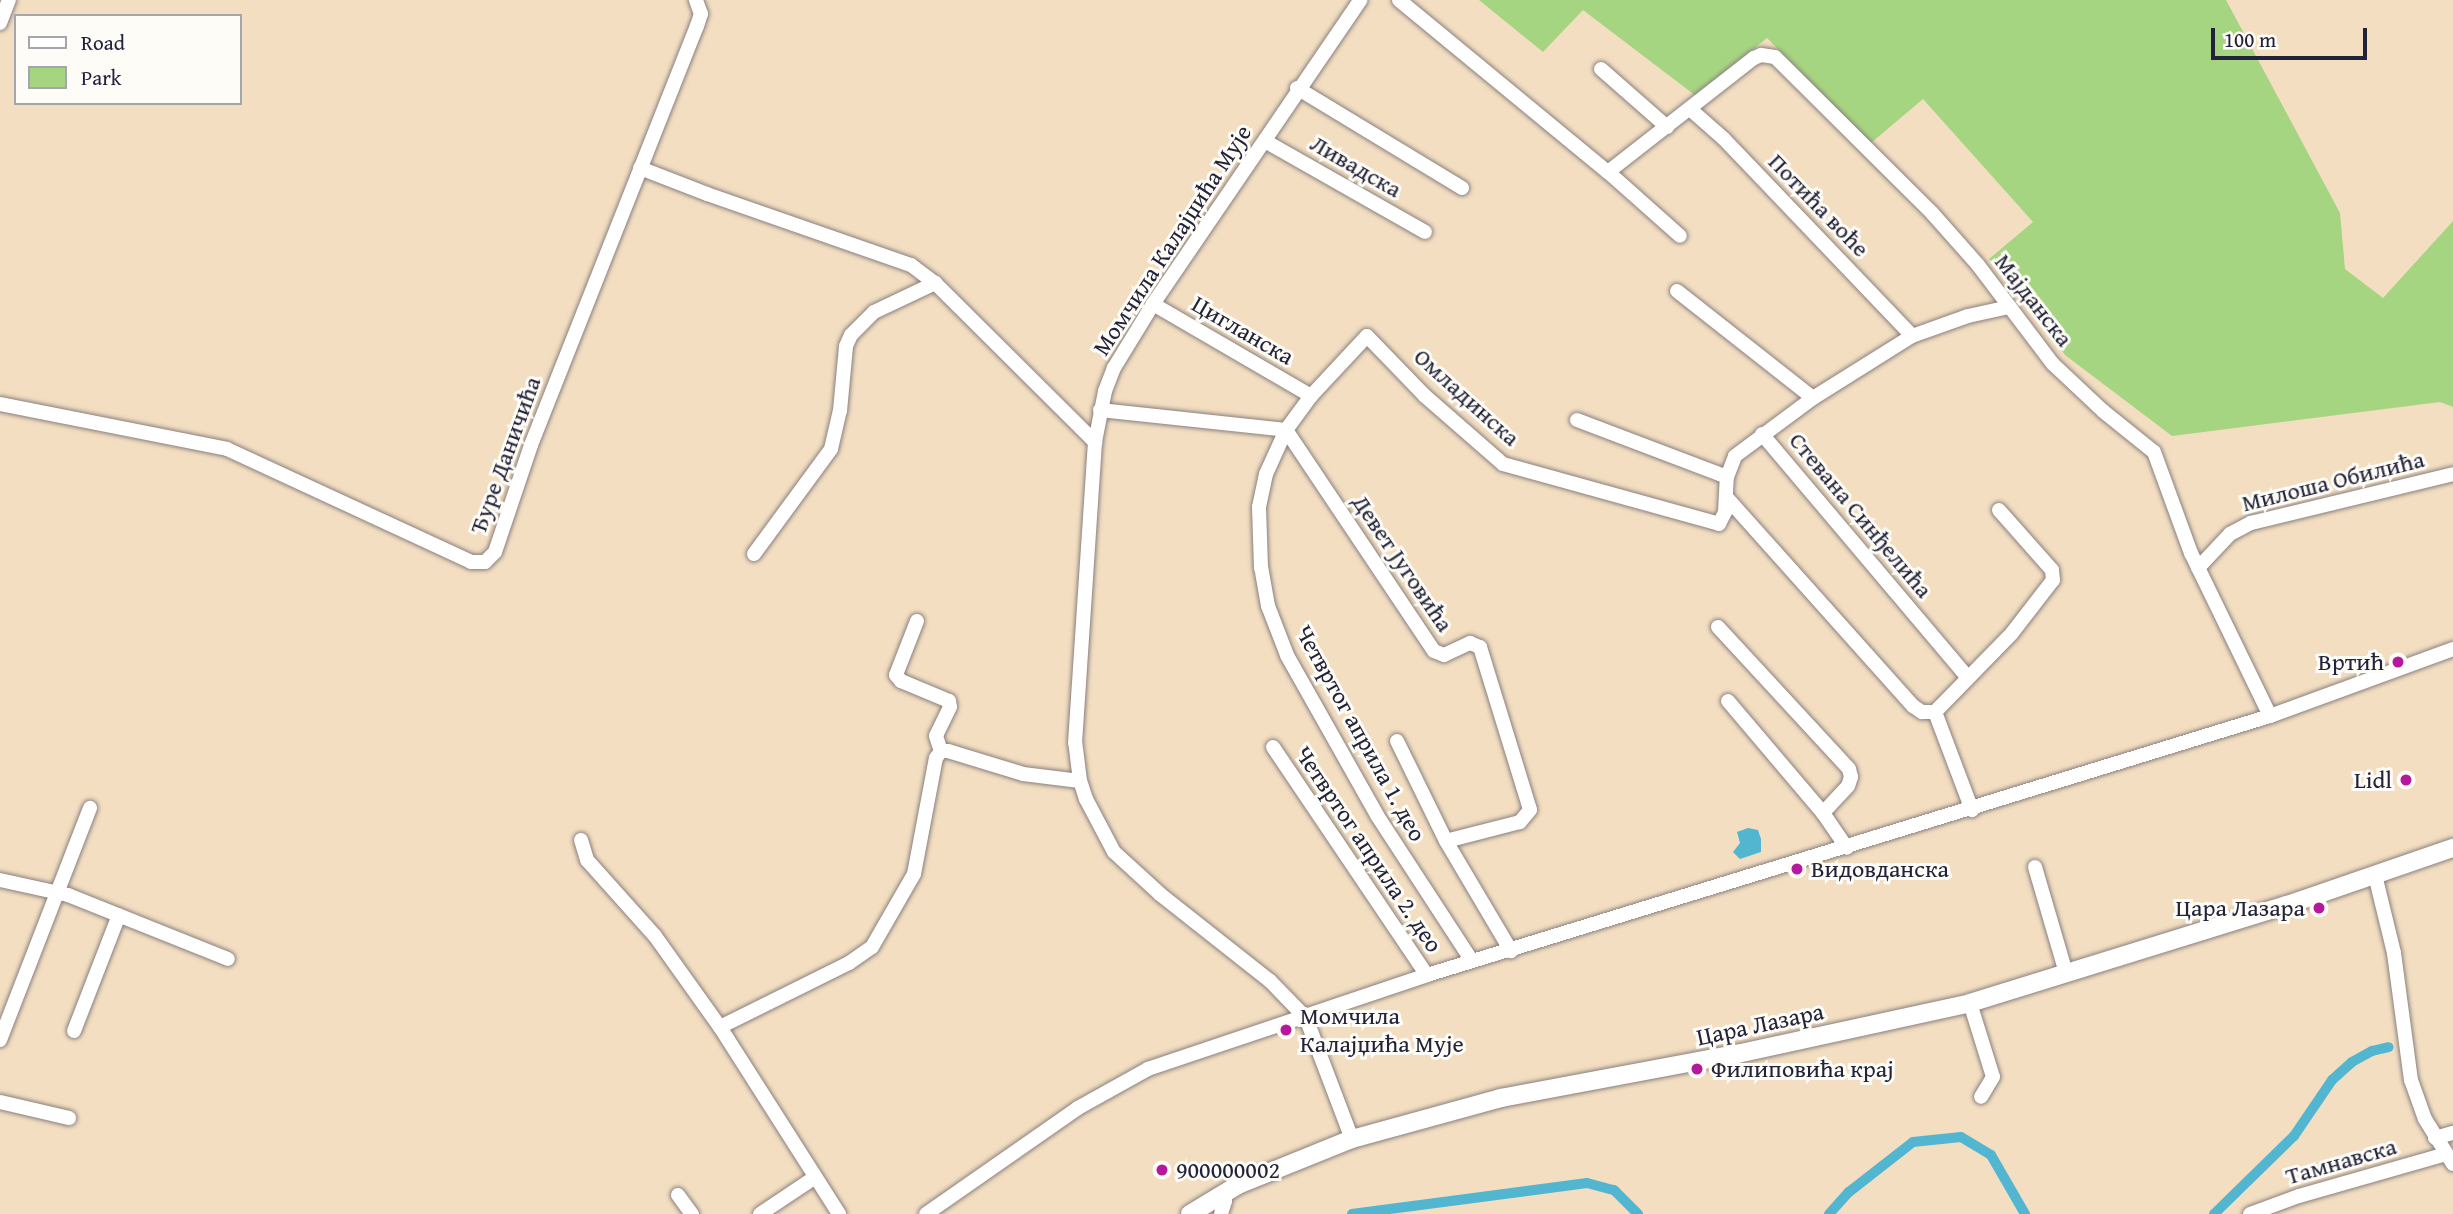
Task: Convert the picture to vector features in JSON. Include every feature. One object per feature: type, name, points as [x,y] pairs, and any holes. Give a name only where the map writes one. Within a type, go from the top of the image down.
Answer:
[{"type":"main road","name":"Цара Лазара","points":[[1190,1214],[1223,1193],[1279,1167],[1352,1139],[1501,1098],[1737,1054],[1970,1003],[2453,848]]},
{"type":"street","points":[[0,23],[9,0]]},
{"type":"street","name":"Ђуре Даничића","points":[[0,404],[227,449],[471,562],[485,562],[495,552],[531,444],[701,14],[696,0]]},
{"type":"street","name":"Момчила Калајџића Мује","points":[[1352,1139],[1306,1018],[1270,981],[1124,863],[1100,830],[1080,781],[1075,743],[1095,442],[1100,410],[1114,368],[1153,304],[1265,141],[1297,88],[1360,0]]},
{"type":"street","points":[[1399,0],[1608,172],[1680,236]]},
{"type":"street","name":"Мајданска","points":[[1608,172],[1754,58],[1761,55],[1775,57],[1932,213],[1978,265],[2053,364],[2103,411],[2154,452],[2182,532],[2270,716]]},
{"type":"street","points":[[1601,69],[1667,127]]},
{"type":"street","points":[[1297,88],[1462,188]]},
{"type":"street","name":"Потића воће","points":[[1690,109],[1724,139],[1912,336]]},
{"type":"street","name":"Ливадска","points":[[1265,141],[1425,232]]},
{"type":"street","points":[[640,168],[706,194],[911,265],[935,283],[1095,442]]},
{"type":"street","points":[[754,554],[831,449],[840,411],[846,346],[851,335],[874,312],[935,283]]},
{"type":"street","name":"Стевана Синђелића","points":[[1677,291],[1813,398],[1762,434],[1967,677]]},
{"type":"street","name":"Цигланска","points":[[1153,304],[1311,396]]},
{"type":"street","points":[[1813,398],[1912,336],[1968,316],[2009,307]]},
{"type":"street","name":"Омладинска","points":[[1286,430],[1311,396],[1367,336],[1425,396],[1506,465],[1714,525],[1724,519],[1727,477]]},
{"type":"street","points":[[1100,410],[1286,430]]},
{"type":"street","points":[[1577,419],[1727,477],[1735,456],[1762,434]]},
{"type":"street","name":"Девет Југовића","points":[[1286,430],[1434,651],[1444,655],[1474,643],[1483,651],[1530,810],[1520,822],[1446,841]]},
{"type":"street","name":"Четвртог априла 1. део","points":[[1286,430],[1270,463],[1260,497],[1261,568],[1268,606],[1293,667],[1359,784],[1472,961]]},
{"type":"street","name":"Милоша Обилића","points":[[2198,568],[2230,534],[2251,523],[2453,474]]},
{"type":"street","points":[[1727,498],[1913,706],[1922,712],[1935,712],[2012,633],[2053,580],[2052,570],[1999,510]]},
{"type":"street","points":[[720,1027],[849,963],[872,947],[914,874],[936,758],[940,751],[936,736],[950,707],[949,701],[901,681],[896,675],[917,621]]},
{"type":"street","points":[[1718,627],[1849,769],[1851,776],[1848,786],[1823,813]]},
{"type":"street","points":[[926,1214],[1051,1126],[1148,1069],[1306,1018],[1427,975],[1972,810],[2270,716],[2453,649]]},
{"type":"street","points":[[1728,701],[1823,813],[1847,848]]},
{"type":"street","points":[[1935,712],[1972,810]]},
{"type":"street","points":[[1397,741],[1446,841],[1511,951]]},
{"type":"street","name":"Четвртог априла 2. део","points":[[1273,747],[1427,975]]},
{"type":"street","points":[[940,751],[948,751],[1023,774],[1080,781]]},
{"type":"street","points":[[0,1040],[90,808]]},
{"type":"street","points":[[581,840],[582,850],[591,866],[655,936],[720,1027],[839,1214]]},
{"type":"street","points":[[2035,867],[2066,973]]},
{"type":"street","points":[[2375,875],[2394,953],[2411,1080],[2435,1138],[2449,1159]]},
{"type":"street","points":[[0,880],[58,892],[228,959]]},
{"type":"street","points":[[74,1031],[119,915]]},
{"type":"street","points":[[1970,1003],[1993,1077],[1981,1097]]},
{"type":"street","points":[[0,1102],[69,1118]]},
{"type":"street","points":[[2435,1138],[2453,1133]]},
{"type":"street","name":"Тамнавска","points":[[2250,1214],[2299,1196],[2449,1159]]},
{"type":"street","points":[[760,1214],[814,1178]]},
{"type":"street","points":[[1221,1214],[1225,1200],[1223,1193]]},
{"type":"street","points":[[678,1195],[692,1214]]},
{"type":"green space","points":[[1479,0],[2226,0],[2340,213],[2345,269],[2383,298],[2453,221],[2453,407],[2440,402],[2172,436],[2065,355],[2025,298],[1989,259],[2033,222],[1923,99],[1871,143],[1767,38],[1696,96],[1583,10],[1543,52]]},
{"type":"water","points":[[1748,828],[1758,830],[1761,852],[1740,859],[1733,852],[1740,843],[1737,832]]},
{"type":"waterway","points":[[2214,1214],[2294,1136],[2332,1080],[2352,1062],[2372,1051],[2389,1047]]},
{"type":"waterway","points":[[1829,1214],[1849,1192],[1913,1142],[1961,1137],[1991,1155],[2025,1214]]},
{"type":"waterway","points":[[1352,1214],[1587,1183],[1614,1190],[1638,1214]]},
{"type":"place","name":"Вртић","points":[[2398,662]]},
{"type":"place","name":"Lidl","points":[[2406,780]]},
{"type":"place","name":"Видовданска","points":[[1797,869]]},
{"type":"place","name":"Цара Лазара","points":[[2319,908]]},
{"type":"place","name":"Момчила Калајџића Мује","points":[[1286,1030]]},
{"type":"place","name":"Филиповића крај","points":[[1697,1069]]},
{"type":"place","name":"900000002","points":[[1162,1170]]}]
